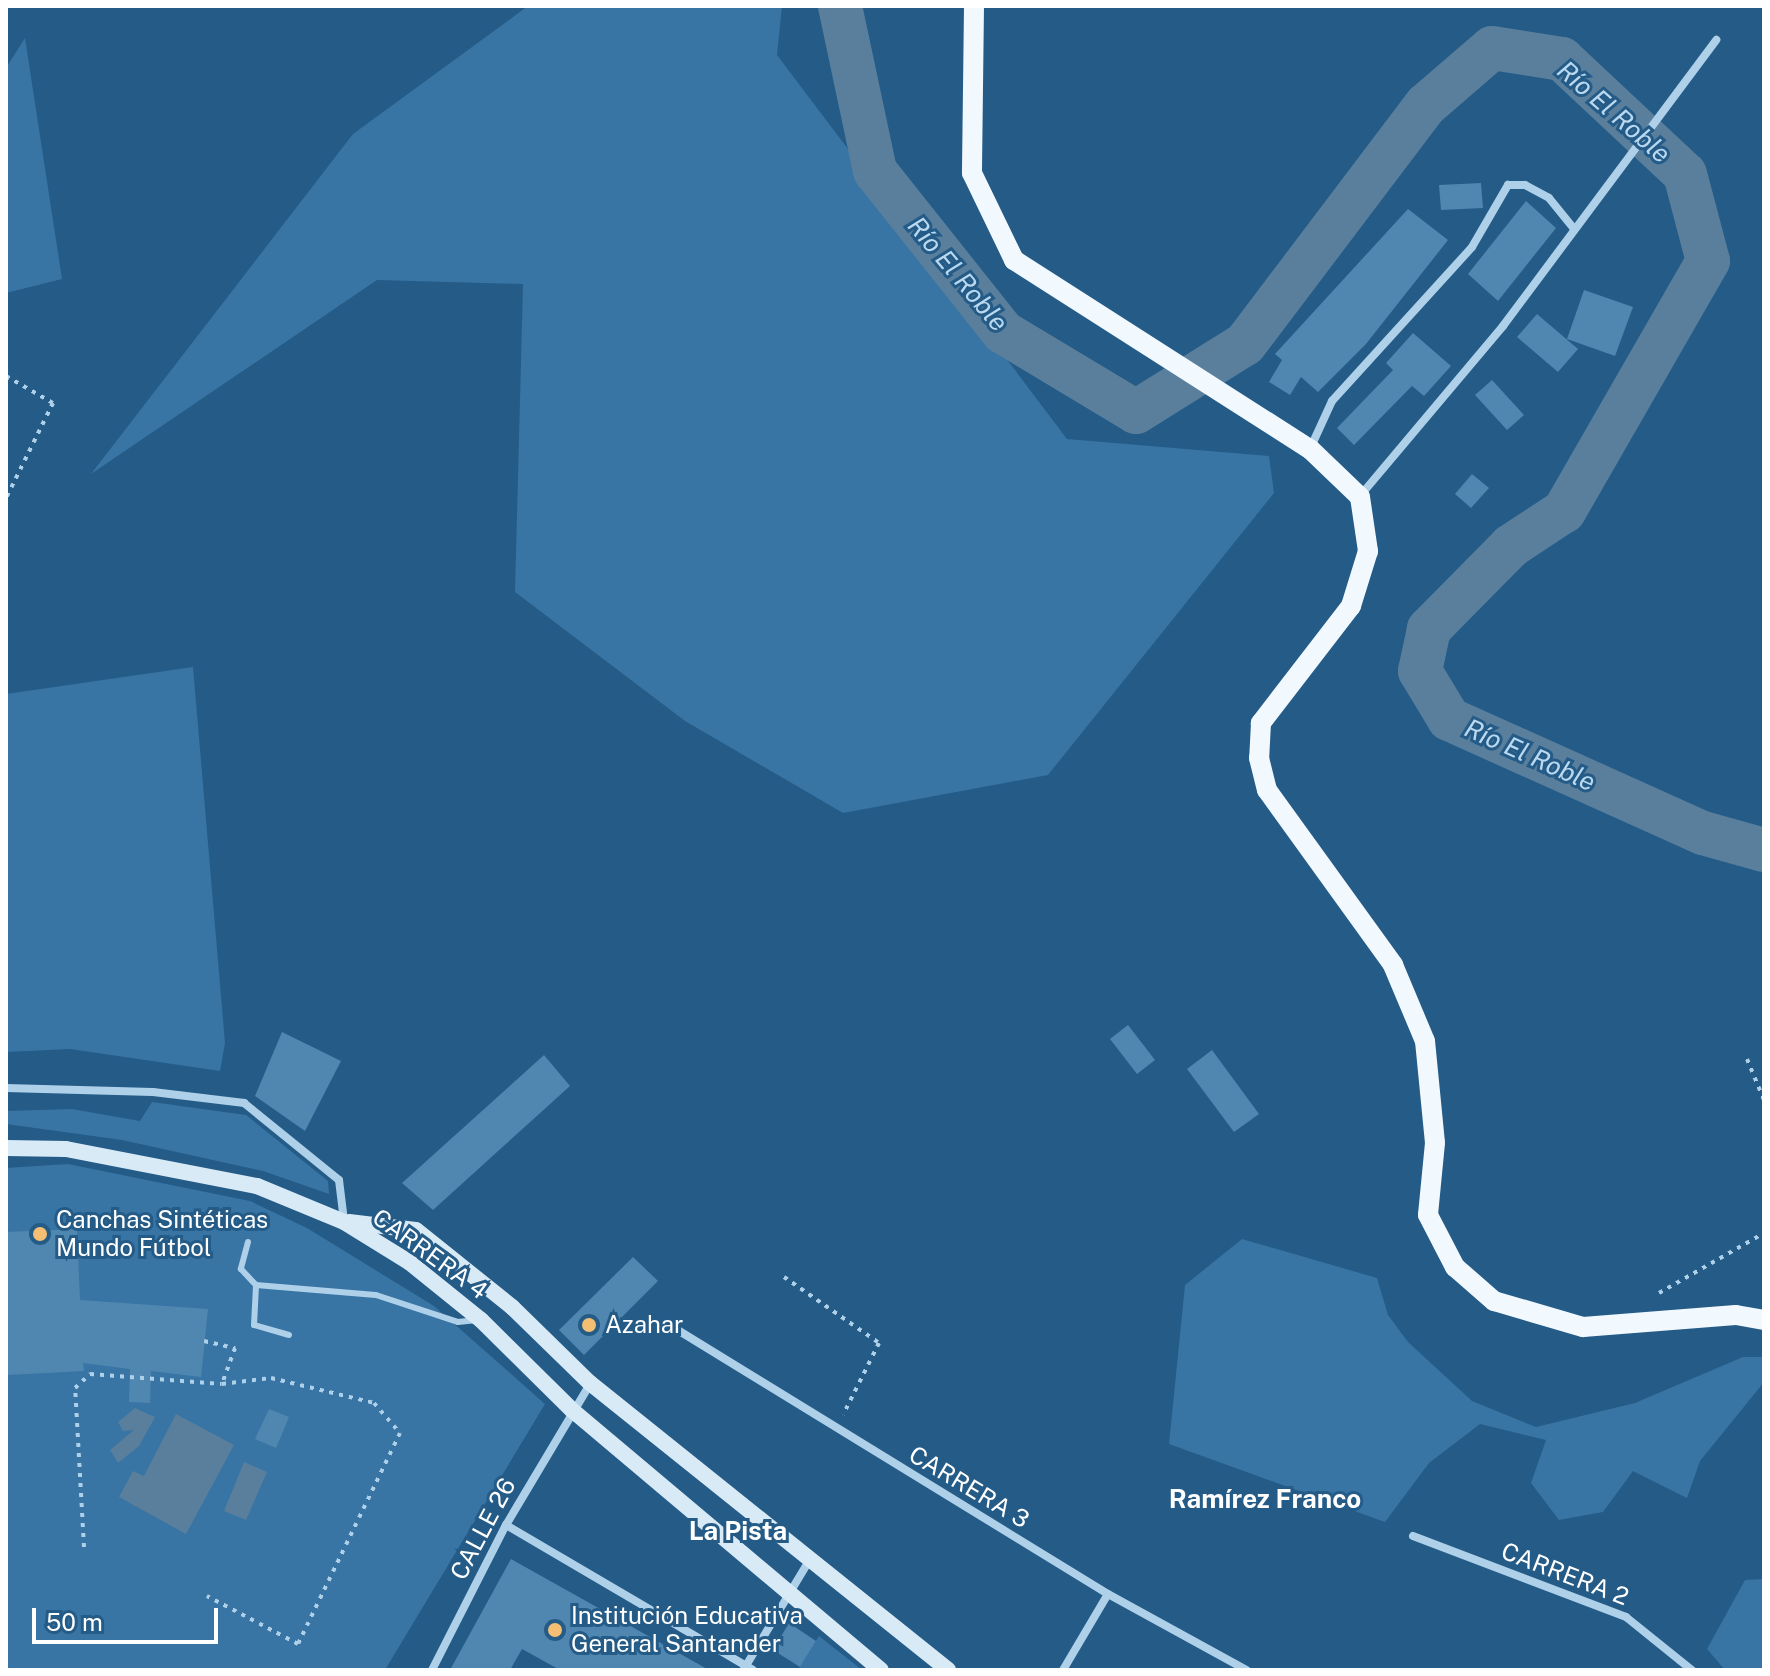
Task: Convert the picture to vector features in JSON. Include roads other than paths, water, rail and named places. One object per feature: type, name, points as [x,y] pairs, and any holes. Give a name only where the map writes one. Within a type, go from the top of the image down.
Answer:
[{"type":"main road","points":[[974,6],[972,173],[1014,260],[1310,449],[1360,497],[1368,551],[1351,606],[1261,723],[1259,758],[1267,790],[1393,965],[1425,1041],[1435,1143],[1428,1215],[1455,1267],[1494,1301],[1533,1316],[1583,1327],[1736,1315],[1764,1320]]},
{"type":"main road","points":[[6,1148],[66,1149],[257,1186],[344,1222]]},
{"type":"main road","name":"CARRERA 4","points":[[344,1222],[409,1262],[481,1320],[572,1410],[788,1595],[881,1670]]},
{"type":"main road","name":"CARRERA 4","points":[[344,1222],[416,1230],[512,1307],[590,1383],[948,1670]]},
{"type":"street","points":[[1360,497],[1503,326],[1716,40]]},
{"type":"street","points":[[1310,449],[1332,401],[1472,247],[1508,185],[1525,185],[1549,198],[1574,229]]},
{"type":"street","points":[[6,1088],[153,1092],[244,1103],[339,1180],[344,1222]]},
{"type":"street","name":"CARRERA 3","points":[[676,1329],[1108,1594],[1246,1670]]},
{"type":"street","name":"CALLE 26","points":[[432,1670],[506,1525],[590,1383]]},
{"type":"street","points":[[506,1525],[747,1669],[809,1561]]},
{"type":"street","name":"CARRERA 2","points":[[1413,1536],[1626,1617],[1692,1670]]},
{"type":"street","points":[[1063,1670],[1108,1594]]},
{"type":"lane","points":[[248,1242],[241,1269],[256,1285],[376,1295],[458,1322],[481,1320]]},
{"type":"lane","points":[[256,1285],[254,1325],[289,1335]]},
{"type":"waterway","name":"Río El Roble","points":[[840,6],[875,171],[1003,332],[1136,412],[1245,344],[1426,105],[1492,48],[1562,59],[1685,174],[1708,261],[1564,511],[1511,546],[1429,629],[1420,671],[1449,719],[1703,833],[1764,850]]},
{"type":"place","name":"Canchas Sintéticas Mundo Fútbol","points":[[40,1234]]},
{"type":"place","name":"Azahar","points":[[589,1325]]},
{"type":"place","name":"Institución Educativa General Santander","points":[[555,1630]]},
{"type":"district","name":"Ramírez Franco","points":[[1265,1499]]},
{"type":"district","name":"La Pista","points":[[738,1531]]}]
